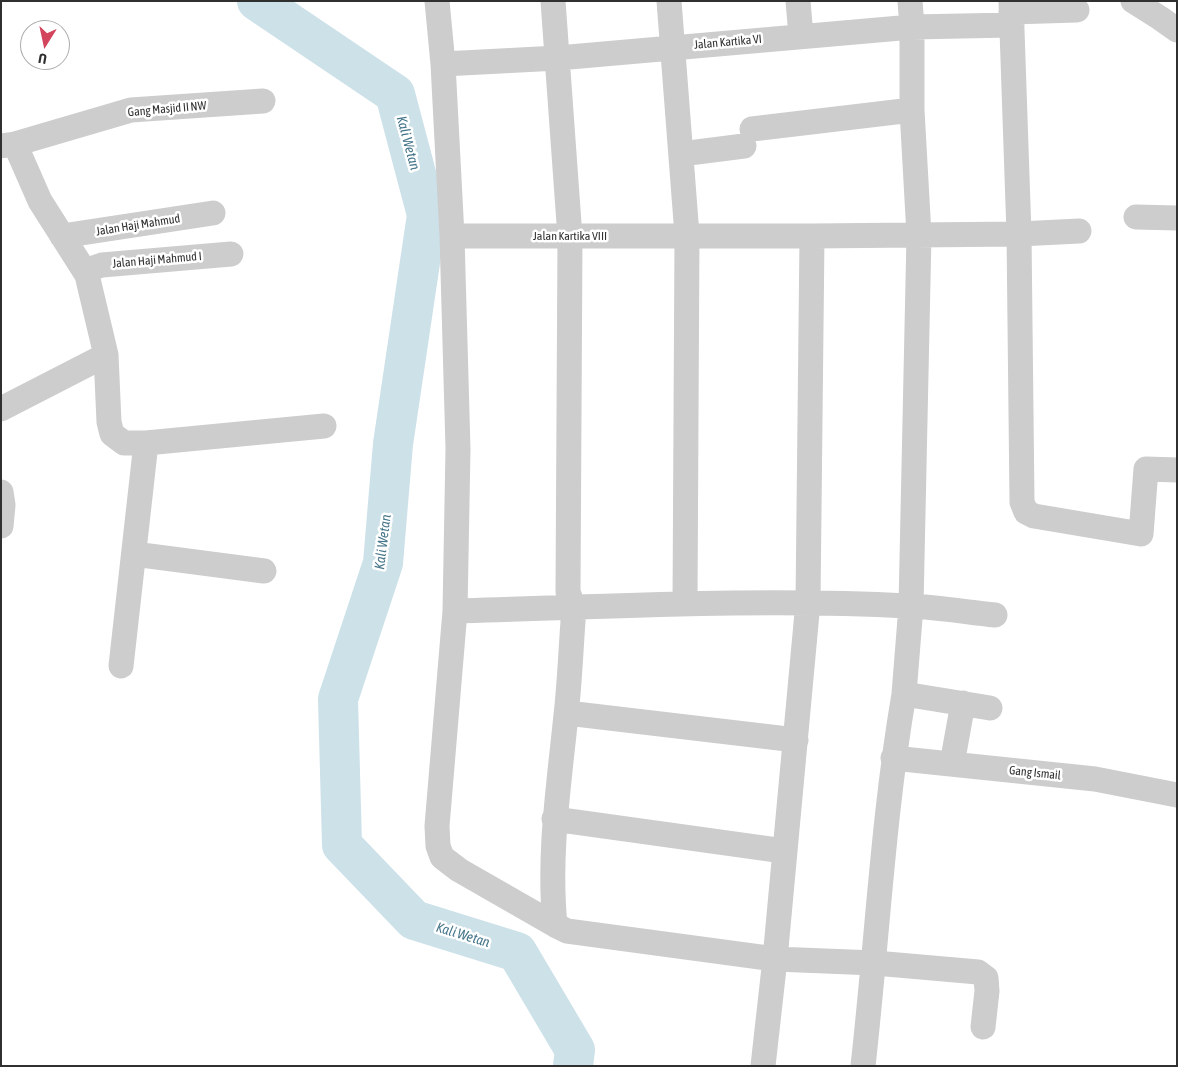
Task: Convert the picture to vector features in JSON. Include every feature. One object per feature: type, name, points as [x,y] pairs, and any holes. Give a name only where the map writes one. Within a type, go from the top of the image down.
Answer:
[{"type":"street","points":[[437,1],[443,64],[452,236],[458,449],[455,611],[438,826],[442,857],[459,870],[567,931],[775,959],[978,972],[986,978],[987,990],[982,1027]]},
{"type":"street","points":[[553,1],[570,237],[568,592],[574,608],[567,713],[554,819],[552,898],[555,925]]},
{"type":"street","points":[[669,1],[688,235],[685,603]]},
{"type":"street","points":[[798,1],[802,36]]},
{"type":"street","points":[[863,1066],[893,758],[904,694],[910,606],[919,235],[912,110],[912,27],[910,1]]},
{"type":"street","points":[[1133,1],[1177,30]]},
{"type":"street","name":"Jalan Kartika VI","points":[[443,64],[558,58],[912,27],[1012,13],[1077,10]]},
{"type":"street","points":[[1012,13],[1019,234],[1022,502],[1026,512],[1034,516],[1141,534],[1146,469],[1177,470]]},
{"type":"street","name":"Gang Masjid II NW","points":[[8,145],[131,110],[263,101]]},
{"type":"street","points":[[681,154],[748,138],[912,110]]},
{"type":"street","points":[[8,145],[40,201],[87,275],[106,355],[109,422],[112,434],[124,443],[146,443],[324,426]]},
{"type":"street","name":"Jalan Haji Mahmud","points":[[62,236],[213,213]]},
{"type":"street","points":[[1136,217],[1177,218]]},
{"type":"street","name":"Jalan Kartika VIII","points":[[452,236],[812,236],[1079,232]]},
{"type":"street","points":[[763,1066],[775,959],[808,602],[812,236]]},
{"type":"street","name":"Jalan Haji Mahmud I","points":[[87,275],[93,268],[102,265],[231,254]]},
{"type":"street","points":[[1,409],[106,355]]},
{"type":"street","points":[[121,666],[146,443]]},
{"type":"street","points":[[1,492],[3,505],[1,526]]},
{"type":"street","points":[[134,554],[264,571]]},
{"type":"street","points":[[455,611],[685,603],[808,602],[910,606],[995,615]]},
{"type":"street","points":[[904,694],[990,708]]},
{"type":"street","points":[[952,764],[963,703]]},
{"type":"street","points":[[567,713],[796,740]]},
{"type":"street","name":"Gang Ismail","points":[[893,758],[1095,779],[1177,795]]},
{"type":"street","points":[[554,819],[784,852]]},
{"type":"waterway","name":"Kali Wetan","points":[[257,1],[395,94],[427,215],[393,444],[383,563],[338,699],[342,845],[414,920],[517,952],[575,1050],[573,1066]]}]
